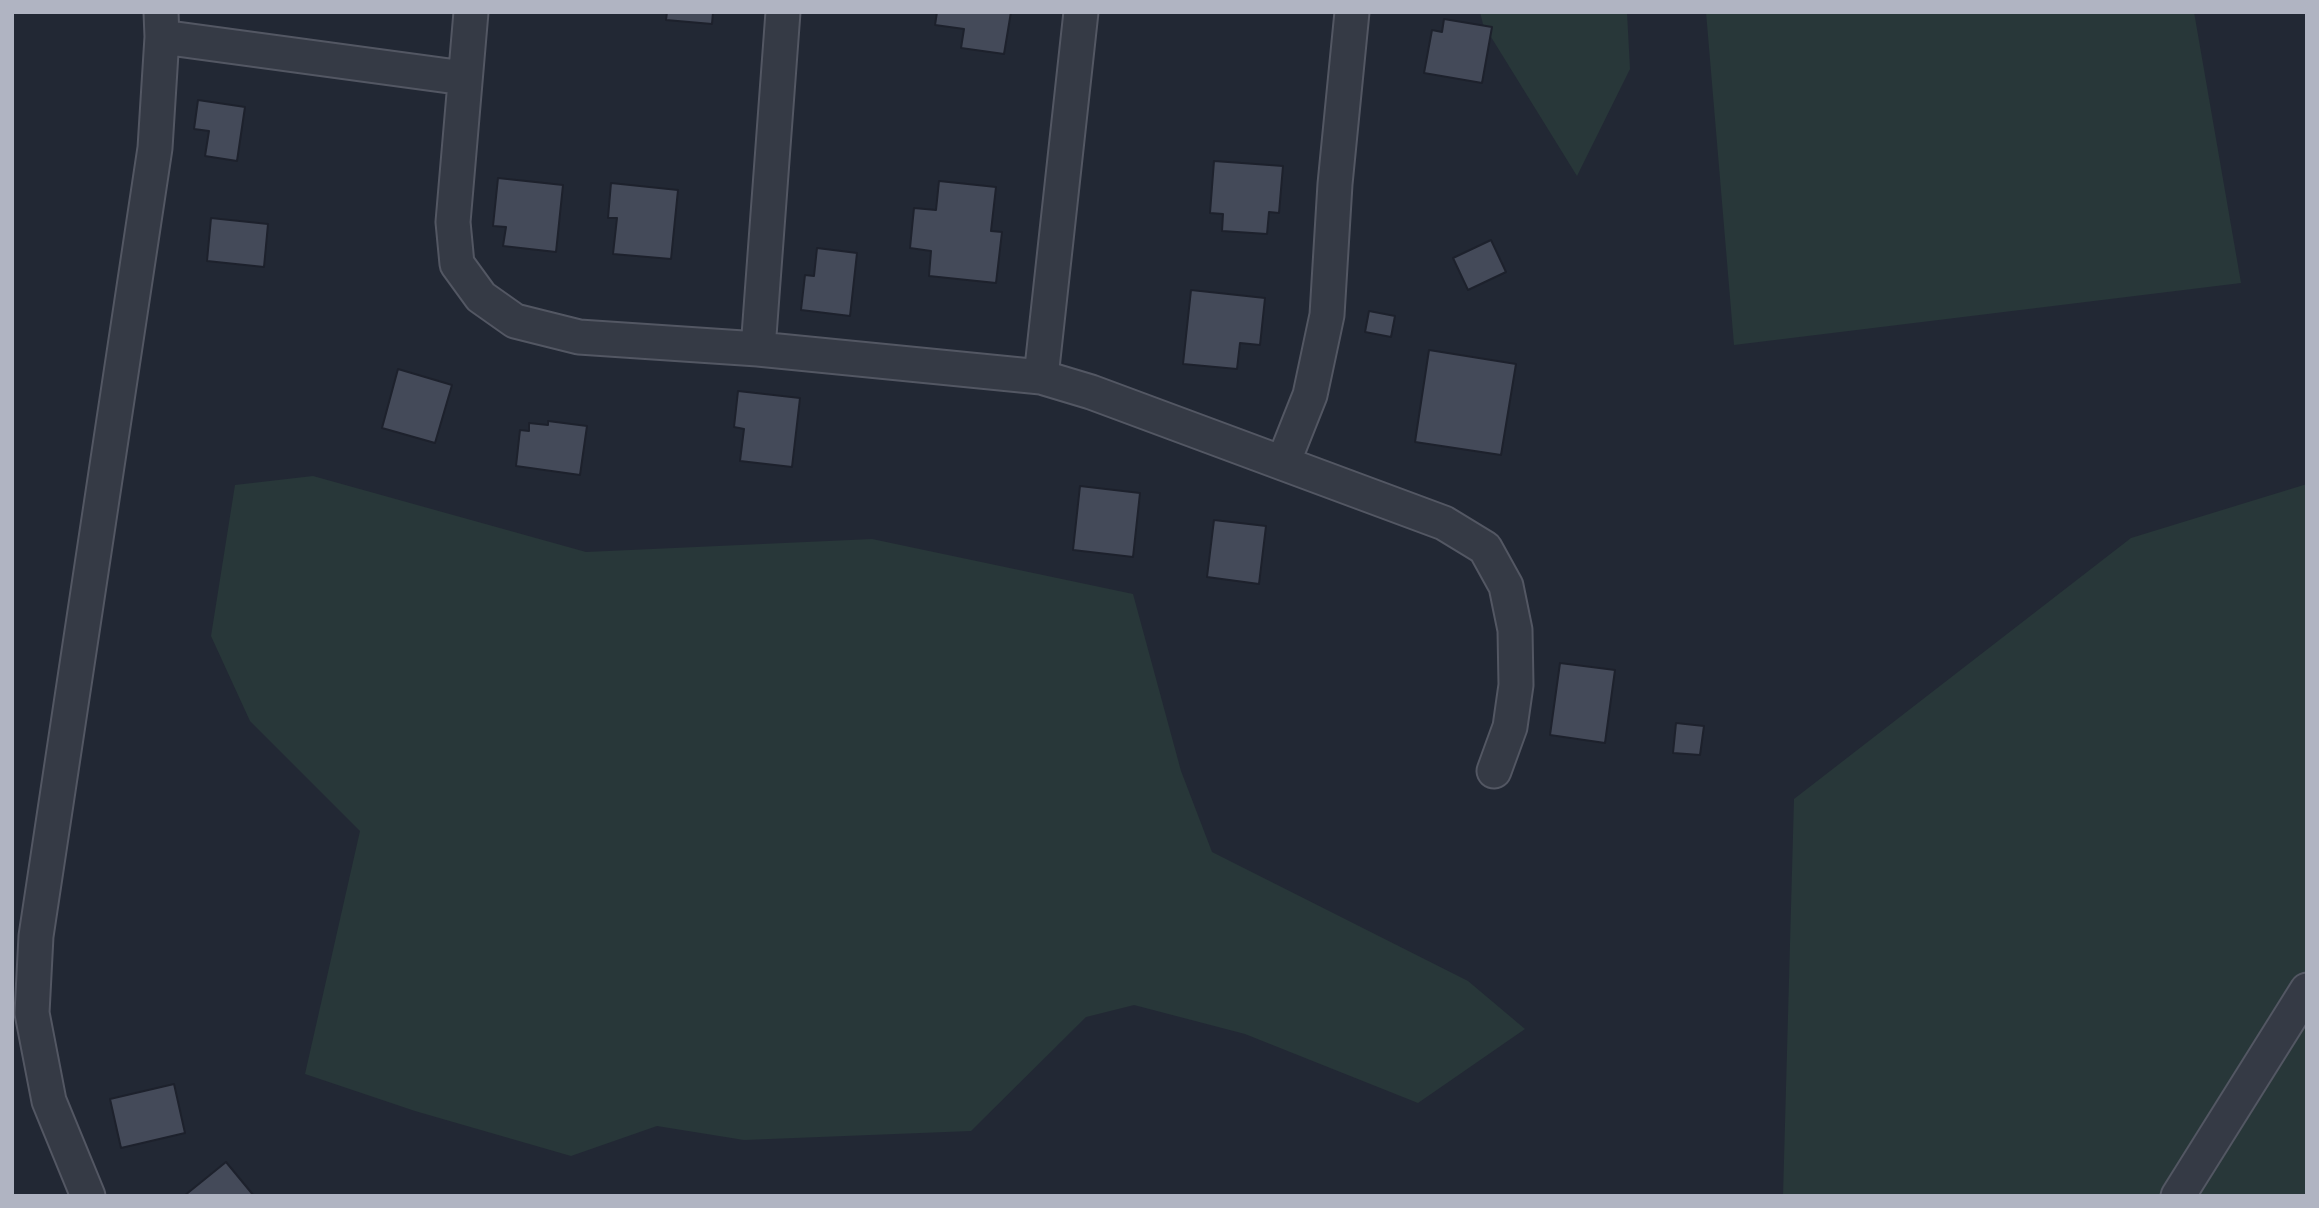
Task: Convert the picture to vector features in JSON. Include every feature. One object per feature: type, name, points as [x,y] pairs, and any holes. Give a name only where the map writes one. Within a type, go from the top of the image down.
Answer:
[{"type":"street","points":[[471,12],[453,222],[457,264],[481,297],[515,321],[579,337],[758,349],[1041,377],[1091,392],[1444,523],[1485,548],[1506,586],[1515,631],[1515,696],[1510,727],[1494,771]]},
{"type":"street","points":[[758,349],[783,12]]},
{"type":"street","points":[[1041,377],[1081,12]]},
{"type":"street","points":[[1283,463],[1310,395],[1327,315],[1336,171],[1352,12]]},
{"type":"street","points":[[88,1196],[49,1101],[32,1013],[24,935],[155,148],[162,24],[464,78]]},
{"type":"street","points":[[2178,1196],[2307,990]]},
{"type":"shaded area","points":[[1480,12],[1627,12],[1630,69],[1577,176],[1483,24]]},
{"type":"shaded area","points":[[1706,12],[2194,12],[2241,283],[1734,345]]},
{"type":"shaded area","points":[[313,476],[586,552],[872,539],[1133,594],[1181,771],[1212,852],[1468,981],[1525,1029],[1418,1103],[1245,1034],[1134,1005],[1086,1017],[971,1131],[744,1140],[657,1126],[571,1156],[415,1111],[305,1074],[360,831],[250,721],[211,636],[235,485]]},
{"type":"shaded area","points":[[2307,484],[2307,1196],[1783,1196],[1794,799],[2131,538]]},
{"type":"building","points":[[667,12],[713,12],[712,24],[666,20]]},
{"type":"building","points":[[937,12],[1011,12],[1004,54],[961,48],[964,29],[935,25]]},
{"type":"building","points":[[1444,19],[1492,27],[1482,83],[1424,73],[1432,30],[1442,32]]},
{"type":"building","points":[[198,100],[245,107],[237,161],[205,156],[209,131],[194,129]]},
{"type":"building","points":[[1214,161],[1283,166],[1279,213],[1269,212],[1267,234],[1222,231],[1223,214],[1210,213]]},
{"type":"building","points":[[498,178],[563,185],[556,252],[503,246],[506,227],[493,226]]},
{"type":"building","points":[[939,181],[996,187],[991,231],[1002,232],[996,283],[929,276],[931,251],[910,248],[914,208],[936,210]]},
{"type":"building","points":[[611,183],[678,190],[671,259],[613,254],[617,218],[608,218]]},
{"type":"building","points":[[211,218],[268,224],[264,267],[207,261]]},
{"type":"building","points":[[1491,240],[1506,272],[1468,290],[1453,258]]},
{"type":"building","points":[[817,248],[857,253],[850,316],[801,310],[805,275],[814,276]]},
{"type":"building","points":[[1191,290],[1265,298],[1260,345],[1240,343],[1237,369],[1183,364]]},
{"type":"building","points":[[1369,311],[1395,316],[1391,337],[1365,332]]},
{"type":"building","points":[[1429,350],[1516,364],[1501,455],[1415,442]]},
{"type":"building","points":[[398,369],[452,385],[435,443],[382,428]]},
{"type":"building","points":[[738,391],[800,398],[792,467],[740,461],[744,429],[734,427]]},
{"type":"building","points":[[548,421],[587,426],[580,475],[516,466],[520,430],[529,431],[529,423],[548,425]]},
{"type":"building","points":[[1080,486],[1140,493],[1133,557],[1073,550]]},
{"type":"building","points":[[1214,520],[1266,526],[1259,584],[1207,577]]},
{"type":"building","points":[[1560,663],[1615,670],[1605,743],[1550,735]]},
{"type":"building","points":[[1676,723],[1704,726],[1700,755],[1673,753]]},
{"type":"building","points":[[174,1084],[185,1133],[121,1148],[110,1099]]},
{"type":"building","points":[[226,1162],[254,1196],[184,1196]]}]
